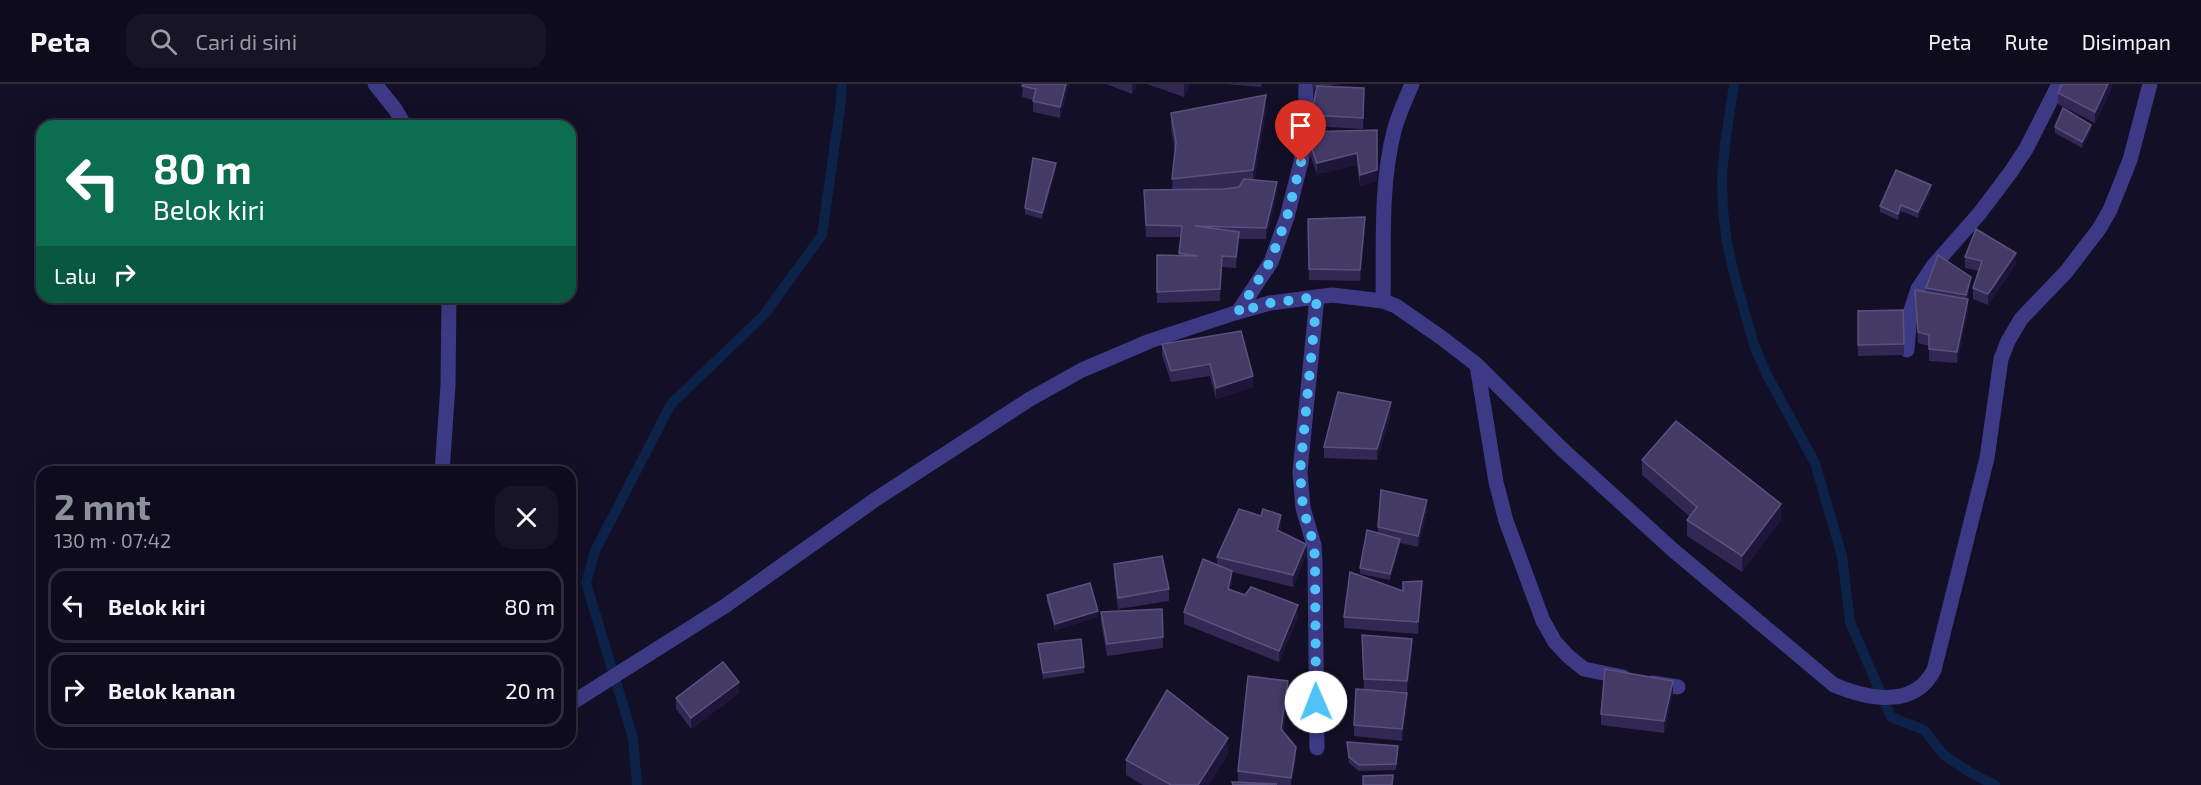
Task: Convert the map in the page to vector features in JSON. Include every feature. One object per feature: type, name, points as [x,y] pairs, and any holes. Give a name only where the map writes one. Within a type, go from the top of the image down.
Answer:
[{"type":"street","points":[[375,84],[401,120]]},
{"type":"street","points":[[1238,312],[1270,262],[1287,217],[1305,136],[1306,84]]},
{"type":"street","points":[[1383,302],[1384,206],[1390,151],[1394,130],[1412,84]]},
{"type":"street","points":[[1907,350],[1910,314],[1918,289],[2010,173],[2059,84]]},
{"type":"street","points":[[576,700],[725,606],[876,499],[1030,399],[1082,370],[1150,341],[1238,312],[1270,303],[1332,295],[1396,306],[1477,365],[1562,449],[1673,550],[1834,685],[1871,697],[1890,697],[1913,693],[1922,687],[1934,670],[1987,458],[2001,359],[2021,319],[2066,272],[2099,229],[2110,210],[2130,160],[2150,84]]},
{"type":"street","points":[[1317,297],[1300,472],[1303,508],[1314,545],[1315,561],[1317,748]]},
{"type":"street","points":[[442,466],[448,385],[449,303]]},
{"type":"street","points":[[1477,365],[1496,482],[1506,521],[1536,602],[1555,642],[1584,669],[1678,687]]},
{"type":"building","points":[[1023,84],[1066,84],[1060,107],[1033,101],[1036,89],[1022,86]]},
{"type":"building","points":[[2062,84],[2108,84],[2095,112],[2058,93]]},
{"type":"building","points":[[1317,86],[1364,88],[1363,118],[1311,115]]},
{"type":"building","points":[[1266,95],[1253,170],[1172,179],[1176,142],[1171,113]]},
{"type":"building","points":[[2063,108],[2091,125],[2082,142],[2055,127]]},
{"type":"building","points":[[1377,130],[1377,170],[1360,175],[1357,153],[1317,163],[1306,132]]},
{"type":"building","points":[[1033,158],[1056,163],[1042,213],[1025,208]]},
{"type":"building","points":[[1896,170],[1931,185],[1918,212],[1901,205],[1898,214],[1880,206]]},
{"type":"building","points":[[1244,179],[1277,182],[1266,228],[1195,226],[1239,232],[1236,257],[1222,256],[1220,289],[1157,292],[1157,255],[1198,256],[1179,253],[1182,226],[1146,225],[1144,190],[1224,189],[1239,187]]},
{"type":"building","points":[[1365,217],[1360,270],[1309,269],[1308,219]]},
{"type":"building","points":[[1976,229],[2016,253],[1988,294],[1973,288],[1982,261],[1965,257]]},
{"type":"building","points":[[1938,255],[1971,277],[1966,295],[1926,288]]},
{"type":"building","points":[[1915,290],[1968,299],[1957,352],[1929,349],[1929,335],[1918,332]]},
{"type":"building","points":[[1903,310],[1904,344],[1858,345],[1858,311]]},
{"type":"building","points":[[1241,331],[1253,376],[1216,388],[1210,364],[1171,371],[1162,344]]},
{"type":"building","points":[[1338,392],[1391,402],[1377,449],[1324,447]]},
{"type":"building","points":[[1676,421],[1781,504],[1742,556],[1687,520],[1697,507],[1642,460]]},
{"type":"building","points":[[1381,490],[1427,500],[1418,536],[1378,527]]},
{"type":"building","points":[[1239,509],[1261,516],[1263,509],[1281,515],[1277,530],[1306,544],[1293,575],[1217,557]]},
{"type":"building","points":[[1367,530],[1400,539],[1390,574],[1360,568]]},
{"type":"building","points":[[1162,556],[1169,589],[1118,598],[1114,564]]},
{"type":"building","points":[[1203,559],[1232,571],[1228,589],[1245,595],[1251,587],[1298,605],[1279,651],[1184,612]]},
{"type":"building","points":[[1350,572],[1403,591],[1403,582],[1422,581],[1418,622],[1344,617]]},
{"type":"building","points":[[1090,583],[1098,611],[1055,624],[1047,595]]},
{"type":"building","points":[[1162,609],[1163,637],[1107,644],[1101,612]]},
{"type":"building","points":[[1362,635],[1412,639],[1407,681],[1364,679]]},
{"type":"building","points":[[1081,639],[1084,667],[1043,673],[1038,644]]},
{"type":"building","points":[[723,662],[739,682],[691,718],[676,698]]},
{"type":"building","points":[[1605,669],[1673,681],[1664,721],[1601,714]]},
{"type":"building","points":[[1248,676],[1288,681],[1281,729],[1296,747],[1291,778],[1238,771]]},
{"type":"building","points":[[1356,689],[1407,693],[1402,729],[1354,725]]},
{"type":"building","points":[[1167,690],[1228,738],[1198,785],[1171,785],[1126,760]]},
{"type":"building","points":[[1347,742],[1398,746],[1396,764],[1359,765],[1349,757]]},
{"type":"building","points":[[1393,775],[1392,785],[1363,785],[1363,776]]},
{"type":"building","points":[[1232,782],[1277,784],[1233,785]]},
{"type":"waterway","points":[[637,785],[633,738],[586,583],[595,551],[671,404],[764,315],[822,235],[842,84]]},
{"type":"waterway","points":[[1734,84],[1722,177],[1727,243],[1754,345],[1767,375],[1815,463],[1842,556],[1850,622],[1891,717],[1924,730],[1944,755],[1971,773],[1995,785]]},
{"type":"route","points":[[1301,162],[1287,217],[1270,262],[1238,312],[1270,303],[1317,297],[1300,472],[1303,508],[1314,545],[1316,702]]}]
